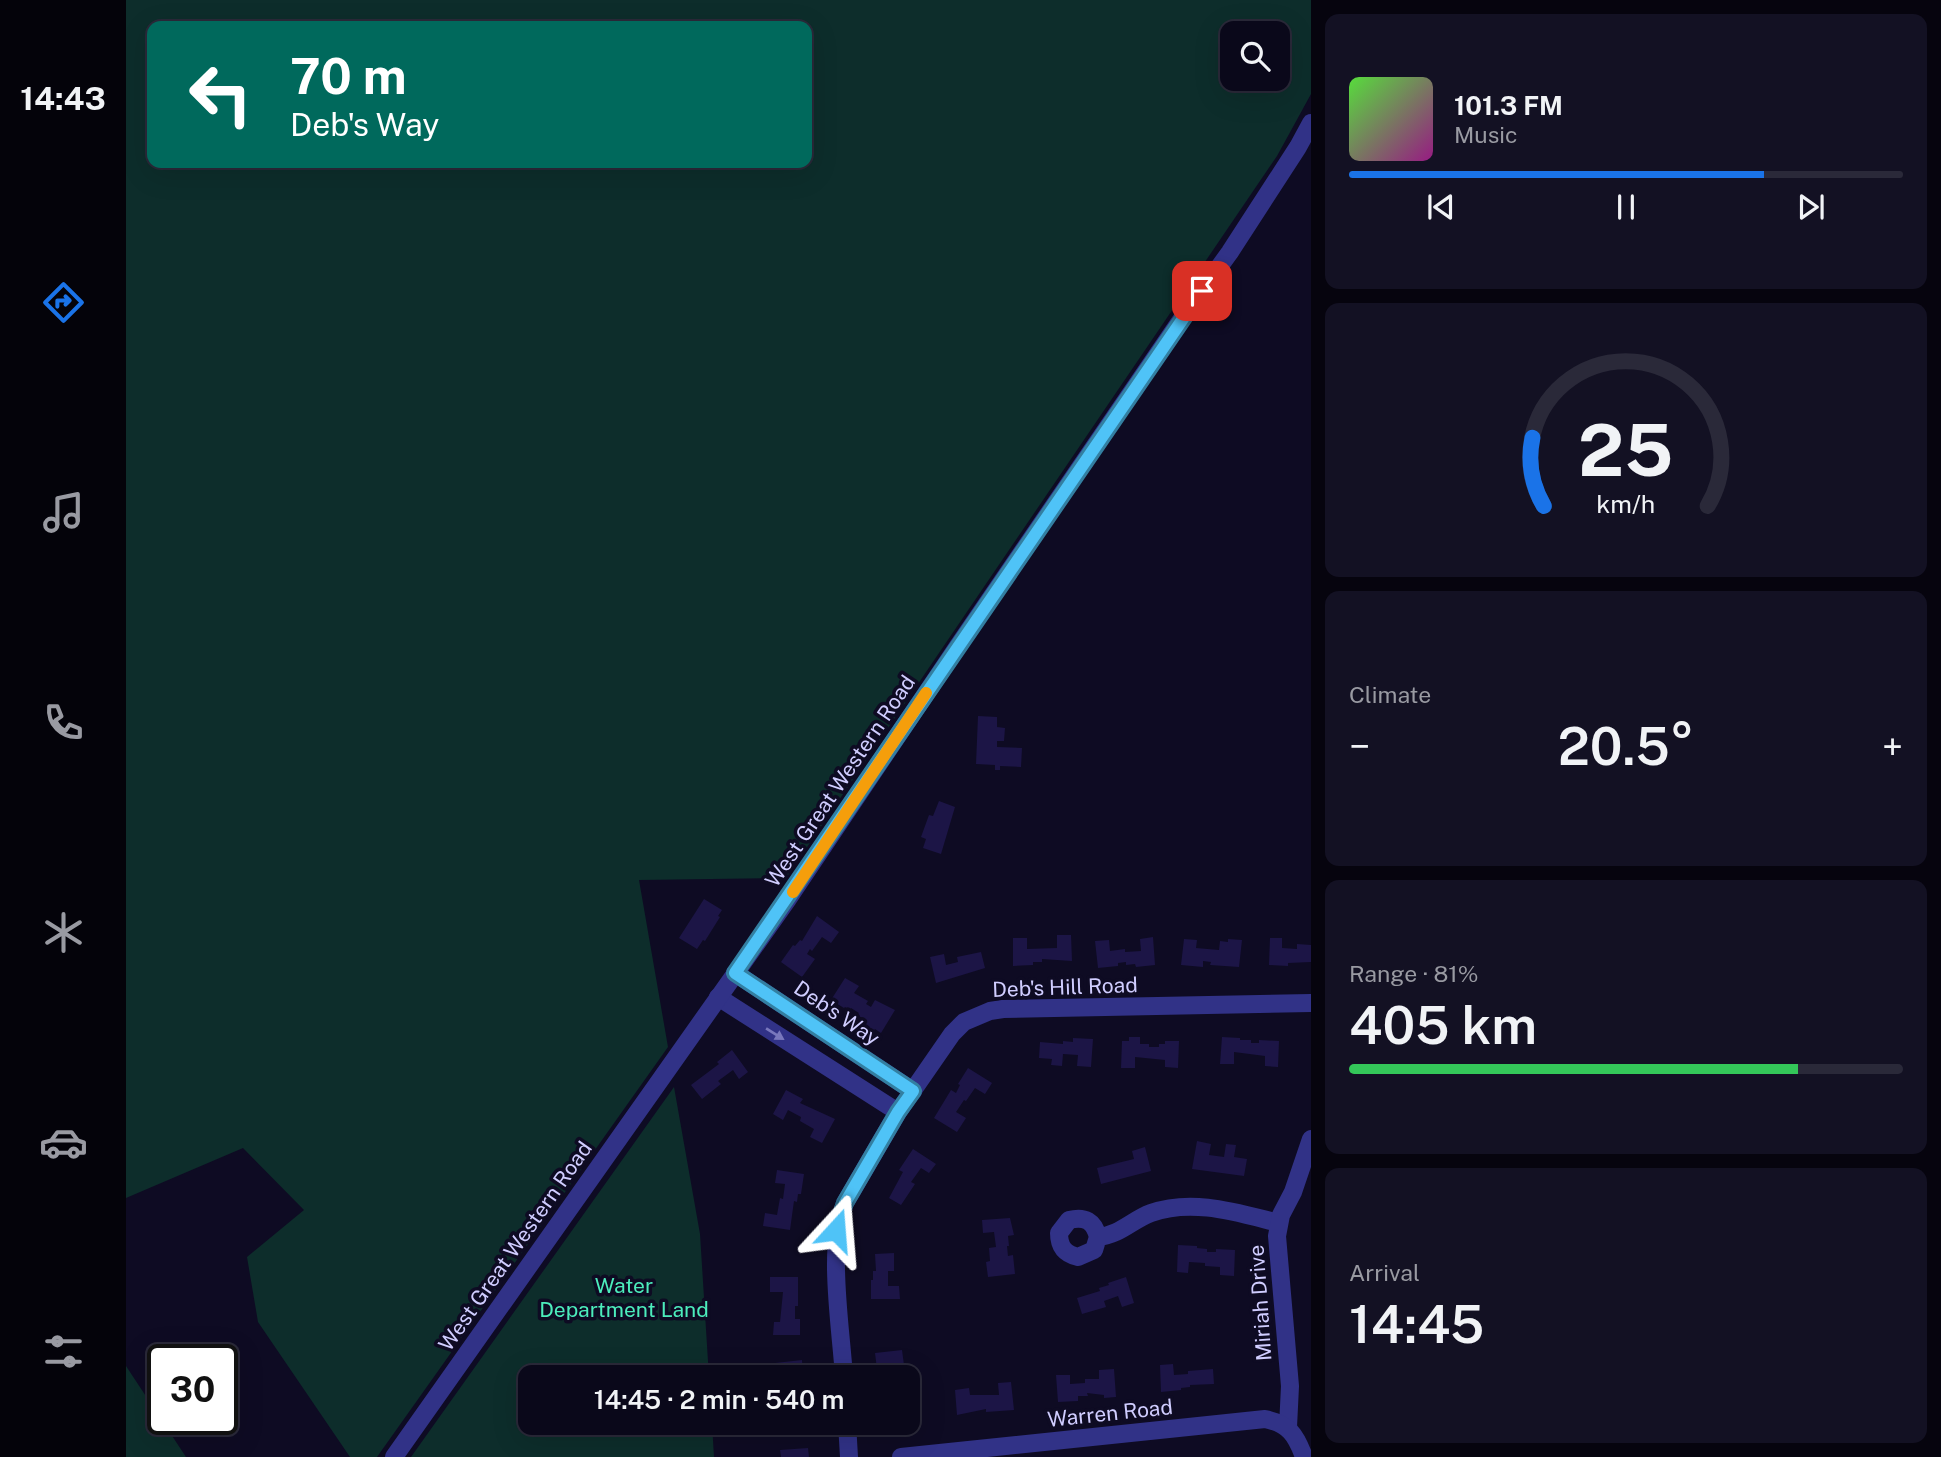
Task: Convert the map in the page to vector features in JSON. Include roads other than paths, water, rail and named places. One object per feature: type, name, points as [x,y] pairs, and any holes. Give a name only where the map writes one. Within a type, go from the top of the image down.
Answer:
[{"type":"street","name":"West Great Western Road","points":[[394,1457],[788,899],[958,646],[1230,252],[1311,123]]},
{"type":"street","name":"Deb's Way","points":[[735,973],[913,1091]]},
{"type":"street","points":[[718,997],[898,1112]]},
{"type":"street","name":"Deb's Hill Road","points":[[843,1365],[835,1245],[836,1230],[845,1203],[898,1112],[964,1022],[990,1011],[1311,1003]]},
{"type":"street","name":"Miriah Drive","points":[[1288,1427],[1290,1386],[1277,1251],[1279,1223],[1311,1139]]},
{"type":"street","points":[[1098,1237],[1111,1236],[1160,1209],[1186,1206],[1279,1223]]},
{"type":"street","name":"Warren Road","points":[[901,1457],[1265,1419],[1288,1427]]},
{"type":"street","points":[[1288,1427],[1298,1441],[1304,1457]]},
{"type":"street","points":[[848,1435],[849,1457]]},
{"type":"park label","name":"Water Department Land","points":[[624,1297]]}]
